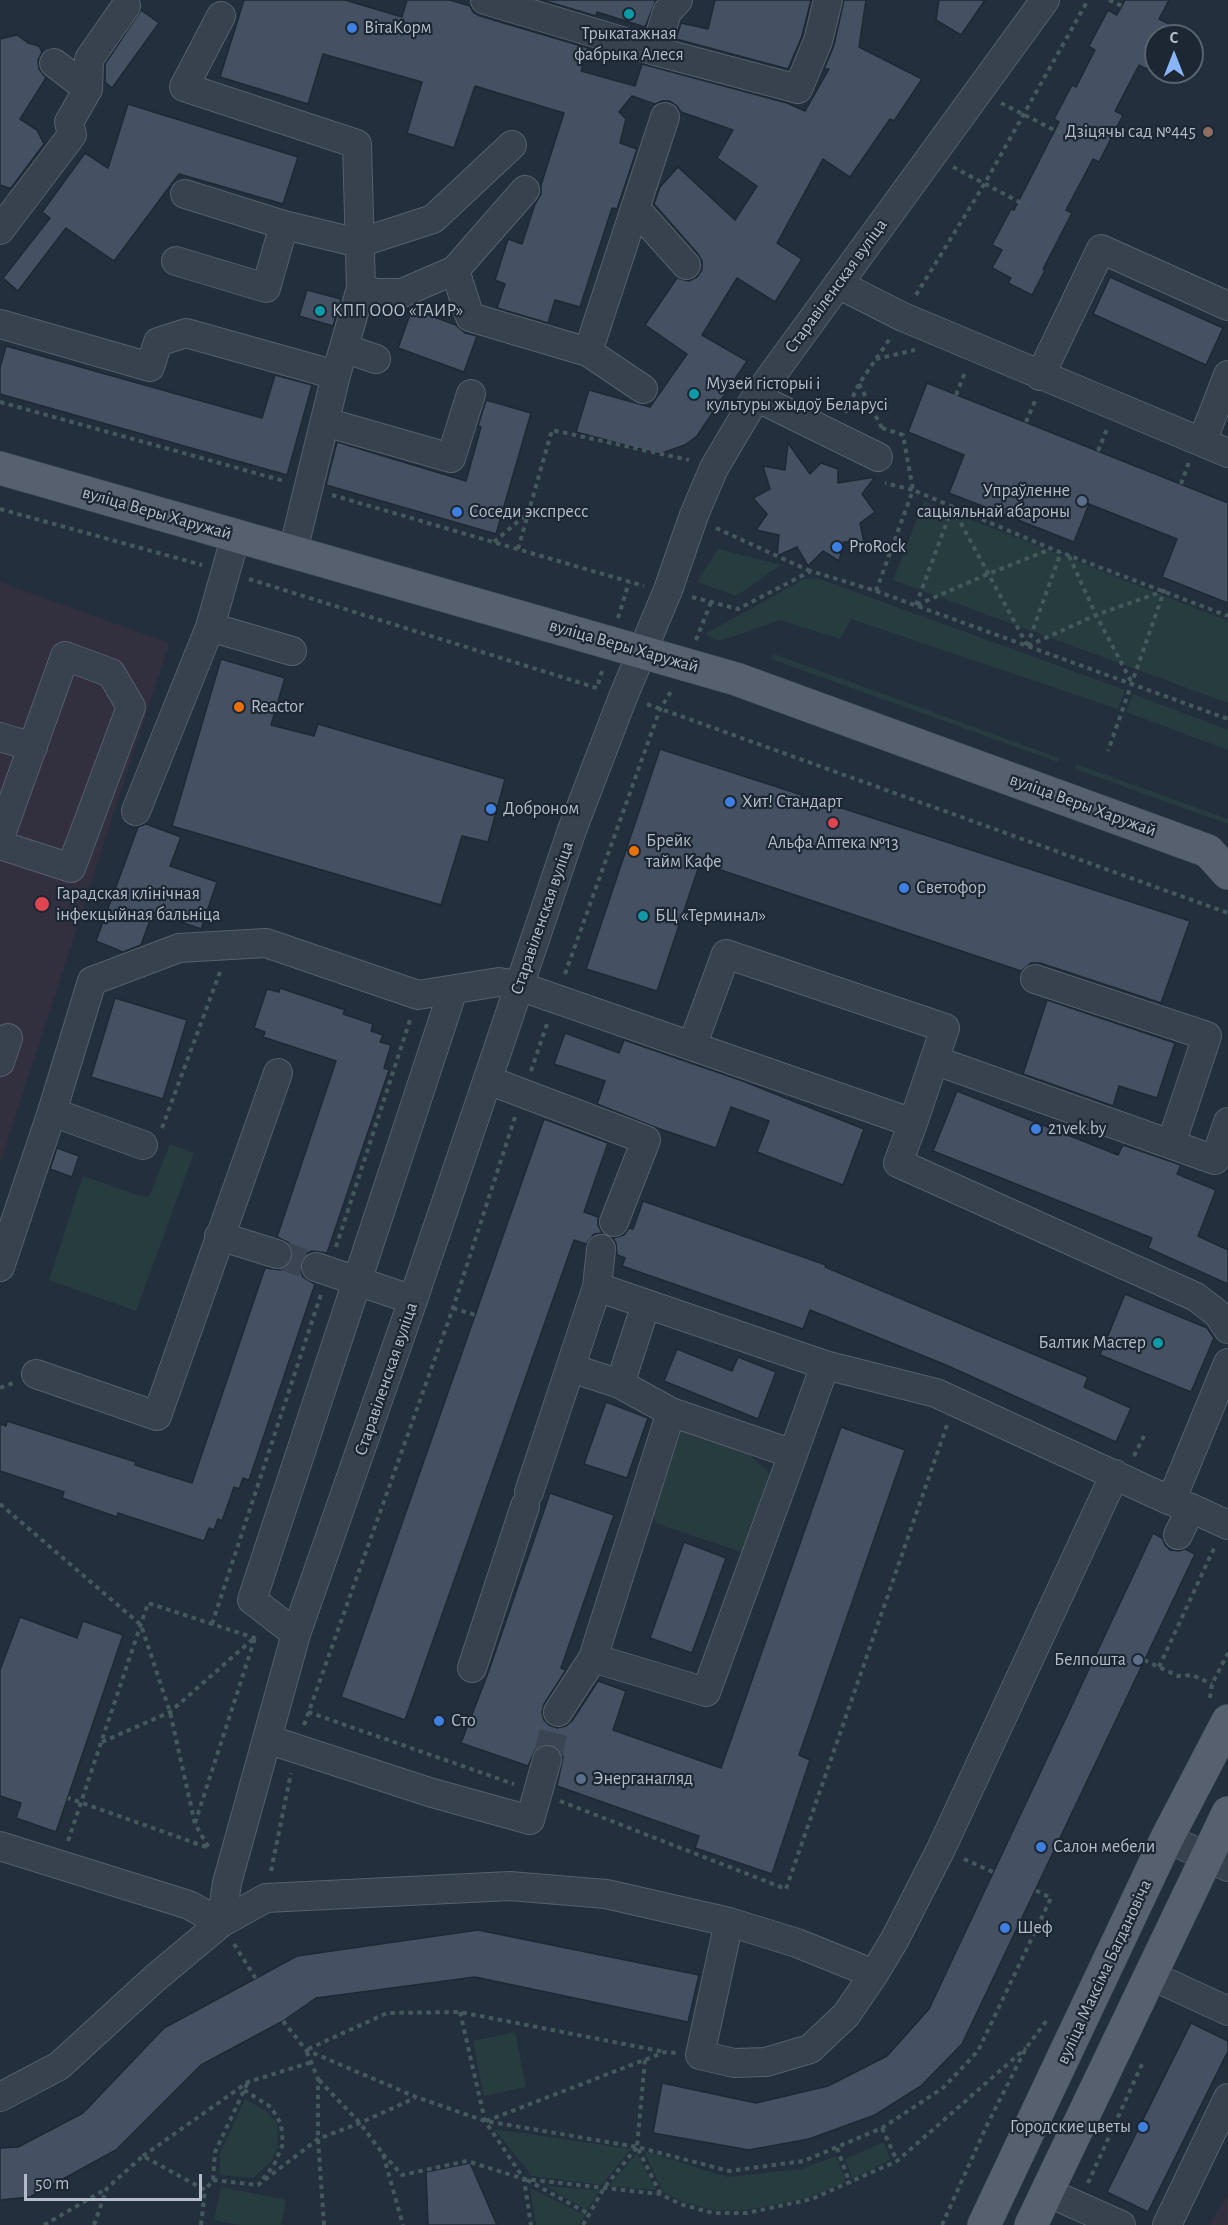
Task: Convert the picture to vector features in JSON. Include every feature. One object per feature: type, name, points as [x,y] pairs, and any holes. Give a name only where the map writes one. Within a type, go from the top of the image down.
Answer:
[{"type":"main road","name":"вуліца Веры Харужай","points":[[0,468],[644,651],[735,679],[1221,861]]},
{"type":"main road","name":"вуліца Максіма Багдановіча","points":[[984,2225],[1167,1838],[1220,1709]]},
{"type":"main road","points":[[1031,2225],[1150,1975],[1217,1862],[1228,1812]]},
{"type":"main road","points":[[1046,2093],[1058,2082],[1074,2081],[1085,2090],[1087,2106]]},
{"type":"street","points":[[485,0],[655,51],[798,89],[818,41],[828,0]]},
{"type":"street","points":[[655,51],[667,12],[678,0]]},
{"type":"street","name":"Старавіленская вуліца","points":[[232,1930],[227,1883],[296,1634],[413,1300],[572,830],[623,697],[668,590],[698,506],[714,468],[756,397],[1044,0]]},
{"type":"street","points":[[0,230],[72,135],[69,122],[88,89],[89,59],[126,6]]},
{"type":"street","points":[[221,16],[184,87],[357,144],[361,288],[340,362],[293,551]]},
{"type":"street","points":[[54,63],[88,89]]},
{"type":"street","points":[[588,352],[665,117]]},
{"type":"street","points":[[185,194],[284,225],[359,243],[433,219],[512,146]]},
{"type":"street","points":[[361,288],[375,294],[402,294],[455,270],[525,190]]},
{"type":"street","points":[[635,208],[686,265]]},
{"type":"street","points":[[176,261],[266,288],[284,225]]},
{"type":"street","points":[[1040,384],[1101,249],[1228,306]]},
{"type":"street","points":[[455,270],[470,317],[588,352],[643,389]]},
{"type":"street","points":[[838,284],[1040,384],[1197,448],[1228,453]]},
{"type":"street","points":[[0,324],[150,367],[158,342],[186,333],[340,362],[376,359]]},
{"type":"street","points":[[1197,448],[1228,375]]},
{"type":"street","points":[[325,422],[450,458],[471,394]]},
{"type":"street","points":[[756,397],[878,458]]},
{"type":"street","points":[[136,811],[210,627],[236,535]]},
{"type":"street","points":[[210,627],[292,651]]},
{"type":"street","points":[[0,837],[65,656],[111,673],[131,707],[71,868],[0,845]]},
{"type":"street","points":[[0,737],[33,747]]},
{"type":"street","points":[[0,1267],[52,1112],[92,981],[179,948],[266,944],[418,995],[499,982],[519,986],[913,1123]]},
{"type":"street","points":[[692,1046],[726,954],[945,1028],[898,1163],[1196,1296],[1218,1314],[1228,1329]]},
{"type":"street","points":[[1035,979],[1207,1036],[1171,1144]]},
{"type":"street","points":[[296,1634],[252,1600],[453,990]]},
{"type":"street","points":[[934,1060],[1215,1160],[1228,1122]]},
{"type":"street","points":[[36,1374],[157,1416],[278,1073]]},
{"type":"street","points":[[488,1080],[646,1140],[614,1222]]},
{"type":"street","points":[[52,1112],[152,1139]]},
{"type":"street","points":[[219,1236],[277,1254]]},
{"type":"street","points":[[472,1668],[597,1287],[601,1249]]},
{"type":"street","points":[[322,1269],[413,1300]]},
{"type":"street","points":[[597,1287],[825,1365],[936,1393],[1181,1505],[1221,1536]]},
{"type":"street","points":[[620,1384],[646,1304]]},
{"type":"street","points":[[1178,1535],[1181,1505],[1228,1363]]},
{"type":"street","points":[[593,1658],[706,1692],[825,1365]]},
{"type":"street","points":[[571,1368],[620,1384],[671,1412],[793,1454]]},
{"type":"street","points":[[558,1712],[593,1658],[671,1412]]},
{"type":"street","points":[[729,1922],[700,2055],[734,2063],[766,2061],[810,2049],[846,2015],[895,1939],[941,1849],[1115,1474]]},
{"type":"street","points":[[267,1739],[429,1792],[530,1820],[536,1792],[547,1760]]},
{"type":"street","points":[[1167,1838],[1217,1862]]},
{"type":"street","points":[[2,1852],[60,1865],[189,1905],[232,1930]]},
{"type":"street","points":[[0,2097],[59,2066],[154,1979],[232,1930],[266,1898],[510,1886],[606,1894],[729,1922],[797,1943],[874,1974]]},
{"type":"street","points":[[1150,1975],[1228,2011]]},
{"type":"street","points":[[1167,2225],[1228,2098]]},
{"type":"street","points":[[1047,2192],[1121,2225]]},
{"type":"path","points":[[854,417],[845,413],[859,384],[985,183],[1088,0]]},
{"type":"path","points":[[1109,0],[1122,6]]},
{"type":"path","points":[[978,91],[1062,134]]},
{"type":"path","points":[[930,155],[1027,206]]},
{"type":"path","points":[[875,360],[918,350]]},
{"type":"path","points":[[956,395],[968,364]]},
{"type":"path","points":[[859,384],[882,428]]},
{"type":"path","points":[[1026,422],[1040,384]]},
{"type":"path","points":[[1098,451],[1110,421]]},
{"type":"path","points":[[873,424],[903,435],[913,490],[876,591]]},
{"type":"path","points":[[518,549],[552,430],[693,461]]},
{"type":"path","points":[[1181,484],[1197,448]]},
{"type":"path","points":[[913,490],[1052,549],[1228,616]]},
{"type":"path","points":[[952,507],[1027,646]]},
{"type":"path","points":[[916,606],[952,507]]},
{"type":"path","points":[[0,509],[226,571],[597,688]]},
{"type":"path","points":[[494,542],[531,510]]},
{"type":"path","points":[[707,523],[811,571],[876,591],[1228,718]]},
{"type":"path","points":[[916,606],[1052,549]]},
{"type":"path","points":[[1027,646],[1061,552]]},
{"type":"path","points":[[1069,555],[1096,615],[1131,682]]},
{"type":"path","points":[[694,644],[711,602],[738,609],[811,571]]},
{"type":"path","points":[[616,623],[629,582]]},
{"type":"path","points":[[1027,646],[1096,615],[1164,591]]},
{"type":"path","points":[[1108,751],[1164,591]]},
{"type":"path","points":[[266,1898],[296,1749],[308,1712],[453,1308],[523,1093],[660,709],[1228,913]]},
{"type":"path","points":[[152,1139],[230,946]]},
{"type":"path","points":[[212,1624],[322,1269],[418,995]]},
{"type":"path","points":[[453,1308],[475,1315]]},
{"type":"path","points":[[308,1712],[536,1792],[786,1889],[956,1402]]},
{"type":"path","points":[[0,1504],[141,1625],[170,1712],[195,1824],[208,1848],[68,1798]]},
{"type":"path","points":[[1159,1667],[1221,1536]]},
{"type":"path","points":[[60,1865],[148,1603],[262,1640]]},
{"type":"path","points":[[101,1742],[170,1712],[255,1638]]},
{"type":"path","points":[[195,1824],[255,1638]]},
{"type":"path","points":[[1220,1709],[1212,1684],[1228,1653]]},
{"type":"path","points":[[1144,1660],[1178,1676],[1192,1675],[1212,1684]]},
{"type":"path","points":[[941,1849],[993,1872]]},
{"type":"path","points":[[306,2050],[416,2097],[485,2121],[637,2147],[729,2171],[804,2161],[882,2128],[943,2088],[978,2051],[1051,1898],[1035,1890]]},
{"type":"path","points":[[232,1930],[236,1947],[255,1979]]},
{"type":"path","points":[[232,1930],[236,1947]]},
{"type":"path","points":[[306,2050],[387,2013],[460,2012],[665,2052],[700,2055]]},
{"type":"path","points":[[460,2012],[485,2121],[524,2179],[531,2225]]},
{"type":"path","points":[[283,2020],[306,2050],[318,2079],[318,2139],[324,2225]]},
{"type":"path","points":[[524,2179],[660,2194],[680,2204],[713,2213],[747,2213],[812,2199],[850,2184],[897,2161],[1026,2048]]},
{"type":"path","points":[[485,2121],[665,2052]]},
{"type":"path","points":[[645,2060],[637,2147],[660,2194]]},
{"type":"path","points":[[44,2225],[106,2188],[142,2156],[248,2082],[312,2061]]},
{"type":"path","points":[[318,2079],[360,2123],[402,2175],[467,2161],[524,2179],[589,2214]]},
{"type":"path","points":[[201,2225],[206,2190],[213,2180],[215,2152],[248,2082]]},
{"type":"path","points":[[244,2090],[271,2107],[281,2124],[283,2144],[274,2165],[258,2185]]},
{"type":"path","points":[[213,2180],[258,2185],[318,2139],[360,2123],[416,2097]]},
{"type":"path","points":[[942,2225],[986,2127]]},
{"type":"path","points":[[882,2128],[897,2161]]},
{"type":"path","points":[[583,2225],[604,2188],[637,2147]]},
{"type":"path","points":[[837,2148],[850,2184]]},
{"type":"path","points":[[383,2154],[403,2225]]},
{"type":"path","points":[[142,2156],[206,2190]]},
{"type":"path","points":[[94,2225],[106,2188]]},
{"type":"shaded area","name":"Гарадская клінічная інфекцыйная бальніца","points":[[0,582],[169,643],[0,1164]]},
{"type":"shaded area","points":[[1228,2194],[1228,2225],[1209,2225]]},
{"type":"green space","points":[[924,501],[1228,621],[1228,703],[893,580]]},
{"type":"green space","points":[[718,549],[781,565],[736,596],[697,582]]},
{"type":"green space","points":[[817,578],[1125,690],[1118,709],[851,619],[840,639],[780,620],[720,641],[705,634],[804,579]]},
{"type":"green space","points":[[774,654],[1059,758],[1058,762],[771,659]]},
{"type":"green space","points":[[1133,694],[1228,730],[1228,750],[1126,712]]},
{"type":"green space","points":[[1076,764],[1228,819],[1228,824],[1075,769]]},
{"type":"green space","points":[[170,1144],[194,1153],[136,1311],[49,1280],[83,1176],[149,1197]]},
{"type":"green space","points":[[687,1428],[742,1449],[767,1470],[773,1485],[747,1554],[656,1523],[649,1505],[673,1435]]},
{"type":"green space","points":[[515,2032],[526,2087],[484,2096],[473,2041]]},
{"type":"green space","points":[[245,2099],[266,2111],[277,2123],[278,2147],[271,2162],[253,2178],[220,2175],[220,2153]]},
{"type":"green space","points":[[494,2129],[631,2149],[602,2185],[532,2176]]},
{"type":"green space","points":[[884,2142],[890,2160],[852,2179],[845,2159]]},
{"type":"green space","points":[[644,2151],[728,2177],[801,2169],[836,2156],[846,2182],[808,2198],[746,2210],[715,2210],[680,2201],[662,2191]]},
{"type":"green space","points":[[637,2153],[656,2190],[609,2186]]},
{"type":"green space","points":[[545,2186],[600,2190],[587,2210]]},
{"type":"green space","points":[[221,2187],[286,2200],[281,2225],[240,2225],[214,2220]]},
{"type":"green space","points":[[530,2188],[585,2215],[579,2225],[536,2225]]},
{"type":"building","points":[[244,0],[345,0],[402,17],[407,0],[450,0],[470,6],[473,12],[480,16],[588,48],[581,71],[635,86],[642,64],[787,103],[805,111],[829,69],[824,69],[834,45],[844,0],[866,0],[859,47],[922,79],[894,121],[890,119],[850,177],[823,159],[777,243],[802,259],[775,302],[737,278],[702,335],[747,361],[697,436],[685,445],[659,454],[576,432],[589,390],[650,407],[687,354],[645,325],[677,278],[689,281],[697,277],[702,270],[702,261],[698,254],[654,204],[660,187],[678,167],[735,220],[757,186],[717,158],[733,130],[681,112],[670,101],[655,104],[632,96],[619,112],[626,119],[620,143],[637,149],[617,209],[612,208],[580,307],[555,300],[548,323],[497,308],[505,284],[495,280],[508,239],[522,244],[535,204],[541,194],[541,185],[564,113],[475,86],[454,148],[407,133],[422,82],[323,54],[308,104],[220,77]]},
{"type":"building","name":"Трыкатажная фабрыка Алеся","points":[[542,0],[656,0],[645,27],[597,12],[596,16]]},
{"type":"building","points":[[715,0],[811,0],[802,36],[788,69],[676,39],[681,23],[708,29]]},
{"type":"building","points":[[939,0],[985,0],[961,35],[936,20]]},
{"type":"building","points":[[1125,0],[1169,0],[1159,19],[1169,24],[1144,24],[1144,68],[1139,65],[1115,111],[1123,115],[1099,162],[1093,159],[1066,210],[1072,213],[1032,295],[1008,283],[1011,278],[992,268],[1002,250],[992,245],[1011,209],[1014,210],[1059,122],[1054,119],[1072,85],[1076,87],[1095,50],[1089,46],[1108,10],[1117,15]]},
{"type":"building","points":[[141,10],[159,23],[112,88],[105,82],[105,64]]},
{"type":"building","points":[[17,35],[28,43],[39,46],[42,52],[38,60],[39,69],[46,78],[20,119],[37,130],[44,144],[9,188],[0,185],[0,39]]},
{"type":"building","points":[[128,104],[298,157],[283,204],[179,174],[114,261],[66,228],[18,291],[3,278],[50,218],[42,212],[85,153],[108,168]]},
{"type":"building","points":[[1110,277],[1223,328],[1206,365],[1093,314]]},
{"type":"building","name":"КПП ООО «ТАИР»","points":[[307,290],[341,299],[333,326],[299,316]]},
{"type":"building","points":[[412,309],[456,325],[465,333],[477,336],[464,372],[398,348]]},
{"type":"building","points":[[6,346],[262,418],[275,375],[312,385],[287,475],[0,394],[0,368]]},
{"type":"building","points":[[927,383],[1228,503],[1228,603],[1162,577],[1177,539],[1089,504],[1074,542],[949,493],[964,455],[908,432]]},
{"type":"building","points":[[486,400],[531,413],[496,534],[326,485],[337,442],[466,481]]},
{"type":"building","points":[[788,443],[810,474],[821,463],[838,469],[838,483],[875,477],[862,494],[875,512],[860,523],[864,542],[844,542],[839,561],[823,551],[808,566],[797,547],[777,556],[779,535],[756,530],[767,514],[753,498],[770,489],[763,466],[785,470]]},
{"type":"building","points":[[221,659],[285,678],[271,725],[314,736],[318,724],[505,779],[488,842],[462,836],[441,905],[172,826]]},
{"type":"building","points":[[660,749],[1190,921],[1161,1003],[1040,963],[1031,963],[1021,971],[700,863],[657,991],[586,969]]},
{"type":"building","points":[[146,824],[181,837],[170,866],[217,882],[201,929],[153,912],[141,945],[123,952],[96,941],[138,827]]},
{"type":"building","points":[[280,988],[345,1010],[343,1014],[373,1024],[371,1031],[383,1035],[380,1042],[391,1045],[384,1068],[389,1070],[327,1253],[312,1251],[306,1254],[301,1261],[300,1270],[303,1277],[315,1284],[249,1480],[243,1478],[239,1489],[234,1487],[222,1521],[218,1519],[214,1530],[209,1528],[204,1541],[118,1513],[117,1517],[62,1498],[64,1492],[0,1471],[0,1424],[6,1426],[7,1421],[136,1462],[135,1465],[192,1483],[265,1268],[281,1270],[289,1266],[293,1259],[293,1251],[289,1243],[277,1237],[336,1061],[263,1037],[265,1032],[254,1028],[267,989],[279,992]]},
{"type":"building","points":[[115,998],[187,1020],[163,1099],[91,1077]]},
{"type":"building","points":[[1047,1000],[1175,1043],[1157,1098],[1119,1086],[1113,1106],[1023,1074]]},
{"type":"building","points":[[565,1033],[619,1053],[624,1040],[740,1080],[864,1129],[843,1185],[757,1152],[769,1121],[731,1107],[716,1148],[597,1104],[605,1081],[554,1064]]},
{"type":"building","points":[[957,1091],[1118,1155],[1123,1145],[1181,1165],[1177,1174],[1216,1190],[1198,1236],[1228,1250],[1228,1284],[1148,1248],[1152,1238],[933,1151]]},
{"type":"building","points":[[544,1119],[608,1143],[584,1212],[598,1217],[598,1225],[602,1233],[594,1234],[586,1244],[574,1240],[405,1720],[341,1697]]},
{"type":"building","points":[[57,1148],[79,1156],[72,1177],[50,1169]]},
{"type":"building","points":[[643,1201],[826,1265],[825,1267],[1088,1377],[1084,1387],[1131,1408],[1116,1442],[946,1365],[810,1310],[803,1329],[622,1266],[625,1258],[617,1255],[613,1238],[624,1235],[629,1228],[633,1229]]},
{"type":"building","name":"Балтик Мастер","points":[[1125,1294],[1207,1328],[1214,1338],[1191,1392],[1100,1355]]},
{"type":"building","points":[[677,1349],[732,1371],[738,1357],[776,1372],[758,1419],[664,1381]]},
{"type":"building","points":[[606,1402],[648,1418],[627,1478],[584,1464]]},
{"type":"building","points":[[841,1427],[905,1450],[799,1755],[810,1760],[772,1874],[695,1848],[699,1836],[557,1786],[563,1757],[559,1749],[552,1744],[544,1744],[536,1748],[528,1766],[461,1743],[488,1673],[550,1493],[614,1515],[561,1668],[566,1670],[544,1704],[542,1712],[544,1720],[557,1728],[566,1726],[572,1721],[598,1681],[626,1691],[613,1730],[721,1768]]},
{"type":"building","points":[[1153,1533],[1162,1538],[1170,1550],[1185,1549],[1195,1554],[962,2044],[921,2086],[875,2115],[809,2139],[749,2150],[653,2133],[662,2083],[756,2103],[828,2086],[887,2056],[929,2009]]},
{"type":"building","points":[[684,1542],[726,1558],[692,1653],[650,1638]]},
{"type":"building","points":[[20,1617],[77,1638],[83,1621],[123,1635],[56,1832],[16,1818],[21,1803],[0,1796],[0,1670]]},
{"type":"building","points":[[478,1930],[699,1975],[688,2022],[475,1977],[316,1998],[283,2021],[201,2065],[116,2150],[30,2197],[0,2200],[0,2148],[18,2147],[83,2113],[164,2028],[297,1956]]},
{"type":"building","points":[[1191,2023],[1228,2041],[1228,2051],[1148,2212],[1107,2192]]},
{"type":"building","points":[[470,2163],[497,2225],[428,2225],[426,2172]]},
{"type":"tunnel","points":[[277,1254],[316,1267]]},
{"type":"tunnel","points":[[547,1760],[558,1712]]},
{"type":"place","name":"Трыкатажная фабрыка Алеся","points":[[629,14]]},
{"type":"place","name":"ВітаКорм","points":[[352,28]]},
{"type":"place","name":"Дзіцячы сад №445","points":[[1208,132]]},
{"type":"place","name":"КПП ООО «ТАИР»","points":[[320,311]]},
{"type":"place","name":"Музей гісторыі і культуры жыдоў Беларусі","points":[[694,394]]},
{"type":"place","name":"Упраўленне сацыяльнай абароны","points":[[1082,501]]},
{"type":"place","name":"Соседи экспресс","points":[[457,512]]},
{"type":"place","name":"ProRock","points":[[837,547]]},
{"type":"place","name":"Reactor","points":[[239,707]]},
{"type":"place","name":"Хит! Стандарт","points":[[730,802]]},
{"type":"place","name":"Доброном","points":[[491,809]]},
{"type":"place","name":"Альфа Аптека №13","points":[[833,823]]},
{"type":"place","name":"Брейк тайм Кафе","points":[[634,851]]},
{"type":"place","name":"Светофор","points":[[904,888]]},
{"type":"place","name":"Гарадская клінічная інфекцыйная бальніца","points":[[42,904]]},
{"type":"place","name":"БЦ «Терминал»","points":[[643,916]]},
{"type":"place","name":"21vek.by","points":[[1036,1129]]},
{"type":"place","name":"Балтик Мастер","points":[[1158,1343]]},
{"type":"place","name":"Белпошта","points":[[1138,1660]]},
{"type":"place","name":"Сто","points":[[439,1721]]},
{"type":"place","name":"Энерганагляд","points":[[581,1779]]},
{"type":"place","name":"Салон мебели","points":[[1041,1847]]},
{"type":"place","name":"Шеф","points":[[1005,1928]]},
{"type":"place","name":"Городские цветы","points":[[1143,2127]]}]
